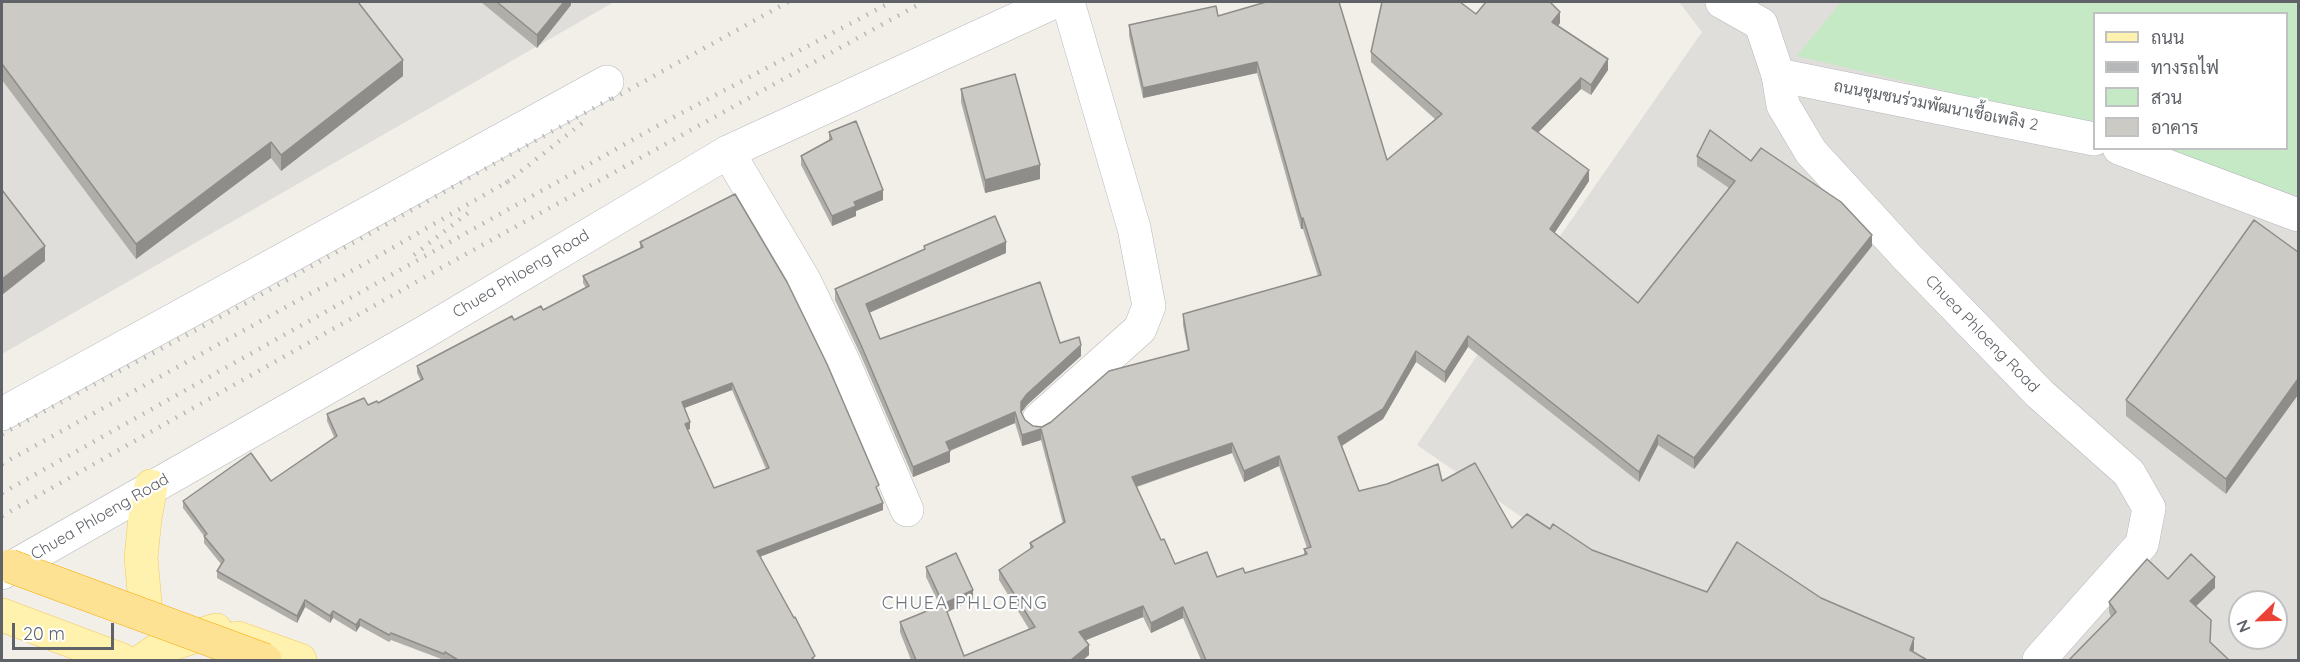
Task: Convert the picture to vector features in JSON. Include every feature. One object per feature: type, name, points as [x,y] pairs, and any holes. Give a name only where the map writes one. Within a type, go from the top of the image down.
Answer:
[{"type":"highway","points":[[14,566],[265,660]]},
{"type":"main road","points":[[145,602],[141,558],[151,486]]},
{"type":"main road","points":[[14,566],[145,602],[300,660]]},
{"type":"main road","points":[[2,615],[122,660]]},
{"type":"main road","points":[[2,628],[85,660]]},
{"type":"main road","points":[[143,660],[162,647],[218,630]]},
{"type":"street","name":"Chuea Phloeng Road","points":[[14,566],[424,332],[728,152],[1054,2]]},
{"type":"street","points":[[1039,420],[1140,329],[1149,306],[1134,228],[1068,2]]},
{"type":"street","name":"Chuea Phloeng Road","points":[[1722,2],[1761,24],[1778,75],[1783,105],[1811,152],[1908,258],[2040,394],[2129,473],[2149,508],[2142,544],[2040,660]]},
{"type":"street","name":"ถนนชุมชนร่วมพัฒนาเชื้อเพลิง 2","points":[[1778,75],[2093,139]]},
{"type":"street","points":[[2,414],[607,82]]},
{"type":"street","points":[[2124,150],[2298,215]]},
{"type":"street","points":[[728,152],[804,280],[844,363],[907,510]]},
{"type":"shaded area","points":[[2,2],[614,2],[2,354]]},
{"type":"shaded area","points":[[1679,2],[2298,2],[2298,660],[1810,660],[1600,571],[1417,445],[1702,32]]},
{"type":"green space","points":[[1841,2],[2293,2],[2298,4],[2298,196],[2166,150],[2288,150],[2288,12],[2093,12],[2093,126],[1797,56]]},
{"type":"building","points":[[2,2],[358,2],[403,60],[281,155],[271,142],[136,244],[2,64]]},
{"type":"building","points":[[497,2],[564,2],[537,35]]},
{"type":"building","points":[[1266,2],[1339,2],[1387,160],[1442,114],[1371,52],[1382,2],[1460,2],[1476,14],[1486,2],[1550,2],[1560,12],[1552,22],[1608,59],[1591,85],[1581,78],[1532,128],[1589,170],[1550,229],[1638,303],[1735,181],[1697,156],[1710,130],[1751,161],[1761,148],[1841,202],[1872,235],[1694,458],[1658,435],[1639,472],[1468,336],[1445,372],[1416,351],[1383,409],[1338,437],[1359,491],[1387,484],[1438,464],[1442,481],[1475,463],[1512,528],[1527,514],[1550,529],[1553,524],[1592,550],[1707,592],[1737,542],[1821,598],[1914,638],[1910,650],[1927,660],[1206,660],[1183,607],[1151,623],[1143,606],[1079,632],[1089,645],[1071,660],[916,660],[900,622],[944,604],[964,656],[1035,627],[999,570],[1033,547],[1030,543],[1065,522],[1041,429],[1022,435],[1015,412],[946,442],[950,451],[913,467],[835,289],[925,249],[924,246],[995,216],[1006,242],[866,304],[880,339],[1040,282],[1060,343],[1079,337],[1081,345],[1021,402],[1021,412],[1025,420],[1033,426],[1042,427],[1051,422],[1109,371],[1189,350],[1183,314],[1321,275],[1303,218],[1301,218],[1257,62],[1143,88],[1129,25],[1216,6],[1218,16]],"holes":[[[1232,443],[1244,471],[1279,456],[1311,547],[1304,549],[1307,554],[1245,573],[1243,568],[1217,577],[1207,552],[1175,564],[1164,539],[1161,540],[1132,477]]]},
{"type":"building","points":[[1015,74],[1040,165],[985,180],[961,89]]},
{"type":"building","points":[[856,121],[883,190],[854,202],[856,206],[832,216],[801,156],[832,139],[829,132]]},
{"type":"building","points":[[2,190],[45,246],[2,279]]},
{"type":"building","points":[[735,194],[787,282],[827,364],[879,485],[876,487],[883,503],[757,551],[795,617],[815,656],[812,658],[814,660],[458,660],[445,652],[444,654],[391,633],[389,635],[360,619],[356,625],[333,611],[330,616],[305,600],[297,616],[217,571],[224,560],[204,536],[207,534],[183,501],[251,453],[271,481],[337,436],[327,414],[364,398],[368,405],[377,401],[378,403],[423,379],[417,366],[512,316],[514,320],[541,306],[543,310],[589,286],[583,276],[643,247],[640,242]],"holes":[[[732,383],[769,468],[714,488],[685,424],[690,422],[682,402]]]},
{"type":"building","points":[[2254,220],[2298,252],[2298,379],[2226,479],[2126,400]]},
{"type":"building","points":[[956,553],[973,590],[943,604],[926,567]]},
{"type":"building","points":[[2191,554],[2215,577],[2190,601],[2211,620],[2210,642],[2229,660],[2069,660],[2116,612],[2109,602],[2147,559],[2168,579]]},
{"type":"railway","points":[[612,99],[788,2]]},
{"type":"railway","points":[[2,493],[659,125],[891,2]]},
{"type":"railway","points":[[2,516],[448,264],[923,2]]},
{"type":"railway","points":[[2,434],[237,308],[617,95]]},
{"type":"railway","points":[[506,183],[586,120]]},
{"type":"railway","points":[[2,464],[373,259],[512,179]]},
{"type":"railway","points":[[414,255],[473,209]]},
{"type":"district","name":"CHUEA PHLOENG","points":[[965,604]]}]
